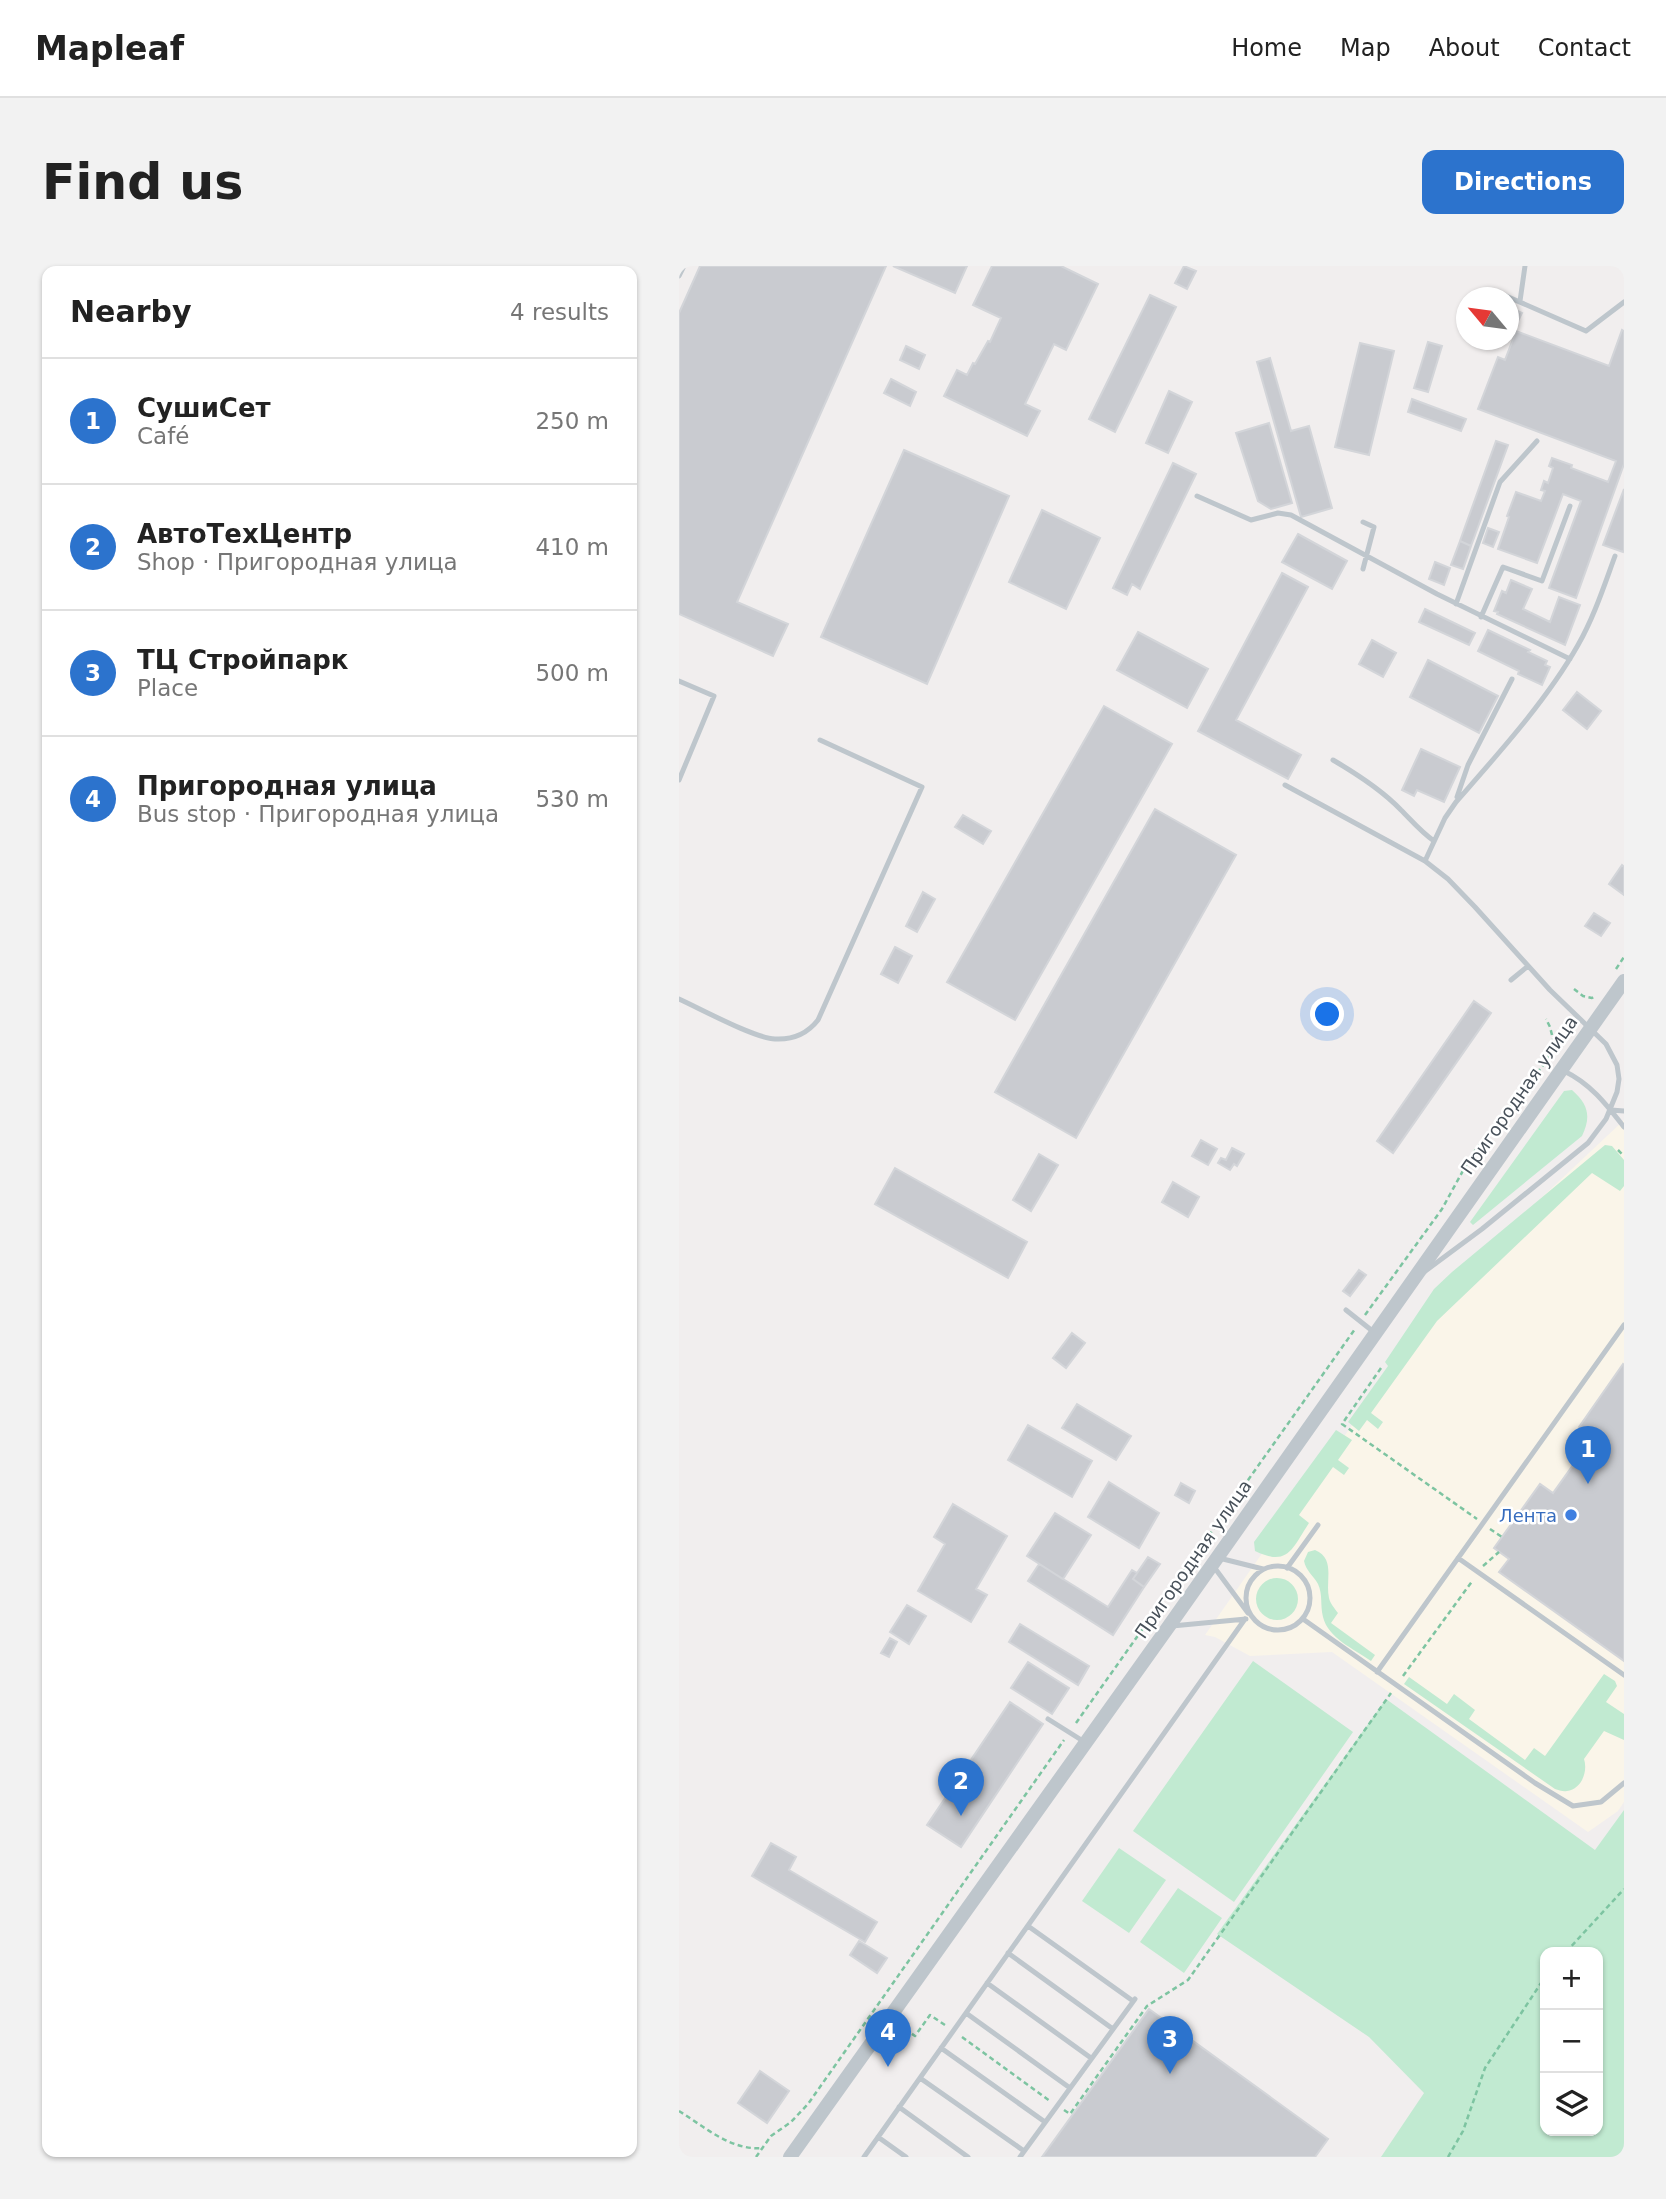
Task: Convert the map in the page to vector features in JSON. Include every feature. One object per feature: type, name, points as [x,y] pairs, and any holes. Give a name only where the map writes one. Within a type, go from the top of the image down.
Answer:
[{"type":"street","name":"Пригородная улица","points":[[790,2157],[1562,1069],[1590,1028],[1617,979]]},
{"type":"lane","points":[[679,276],[684,266]]},
{"type":"lane","points":[[1525,266],[1520,301],[1586,331],[1624,302]]},
{"type":"lane","points":[[1456,604],[1500,482],[1537,441]]},
{"type":"lane","points":[[1197,496],[1251,520],[1278,513],[1291,516],[1481,617],[1570,659]]},
{"type":"lane","points":[[1481,617],[1503,566],[1542,581],[1570,506]]},
{"type":"lane","points":[[1363,522],[1374,527],[1363,569]]},
{"type":"lane","points":[[1425,861],[1445,818],[1456,802],[1548,691],[1570,659],[1596,607],[1615,555]]},
{"type":"lane","points":[[1456,802],[1468,765],[1512,679]]},
{"type":"lane","points":[[679,681],[714,696],[679,780]]},
{"type":"lane","points":[[679,999],[774,1039],[803,1034],[818,1020],[922,787],[820,740]]},
{"type":"lane","points":[[1333,760],[1364,779],[1434,841]]},
{"type":"lane","points":[[1285,785],[1425,861],[1448,879],[1528,967],[1606,1044],[1617,1065],[1618,1093],[1598,1132],[1588,1143],[1411,1283]]},
{"type":"lane","points":[[1511,980],[1528,967]]},
{"type":"lane","points":[[1562,1069],[1597,1092],[1624,1127]]},
{"type":"lane","points":[[1611,1110],[1624,1111]]},
{"type":"lane","points":[[1346,1310],[1375,1332]]},
{"type":"lane","points":[[1377,1672],[1624,1325]]},
{"type":"lane","points":[[1287,1568],[1318,1525]]},
{"type":"lane","points":[[1458,1558],[1624,1675]]},
{"type":"lane","points":[[1215,1561],[1263,1569],[1280,1566],[1296,1571],[1308,1585],[1310,1602],[1303,1619],[1287,1630],[1268,1630],[1252,1618],[1215,1561]]},
{"type":"lane","points":[[1252,1618],[1245,1600],[1250,1581],[1263,1569]]},
{"type":"lane","points":[[1169,1626],[1252,1618]]},
{"type":"lane","points":[[864,2157],[1245,1619]]},
{"type":"lane","points":[[1303,1619],[1573,1807],[1601,1802],[1624,1783]]},
{"type":"lane","points":[[1048,1718],[1086,1743]]},
{"type":"lane","points":[[920,2078],[1022,2154],[1134,2000],[1028,1926]]},
{"type":"lane","points":[[1008,1953],[1113,2029]]},
{"type":"lane","points":[[988,1983],[1091,2058]]},
{"type":"lane","points":[[966,2013],[1070,2088]]},
{"type":"lane","points":[[941,2048],[1045,2122]]},
{"type":"lane","points":[[899,2108],[968,2157]]},
{"type":"lane","points":[[879,2137],[906,2157]]},
{"type":"path","points":[[1617,979],[1624,957]]},
{"type":"path","points":[[1574,989],[1583,996],[1592,998],[1599,995]]},
{"type":"path","points":[[1073,1727],[1304,1398],[1442,1209],[1471,1156],[1548,1059],[1553,1039],[1546,1019]]},
{"type":"path","points":[[1618,1150],[1624,1156]]},
{"type":"path","points":[[1381,1368],[1342,1424],[1502,1537]]},
{"type":"path","points":[[905,2029],[915,2036],[930,2015],[1070,2114],[1147,2006],[1188,1980],[1478,1572],[1499,1552]]},
{"type":"path","points":[[756,2157],[771,2136],[792,2122],[808,2104],[1065,1738]]},
{"type":"path","points":[[1570,1947],[1624,1889]]},
{"type":"path","points":[[1448,2157],[1463,2131],[1485,2068],[1540,1985]]},
{"type":"path","points":[[679,2112],[740,2147],[763,2148]]},
{"type":"shaded area","points":[[1624,1120],[1624,1802],[1618,1811],[1588,1832],[1332,1652],[1250,1656],[1215,1637],[1205,1635],[1453,1281]]},
{"type":"green space","points":[[1572,1090],[1587,1112],[1587,1123],[1582,1136],[1473,1225],[1470,1222],[1564,1091]]},
{"type":"green space","points":[[1605,1145],[1612,1146],[1624,1160],[1624,1186],[1620,1191],[1592,1173],[1437,1321],[1371,1413],[1383,1422],[1378,1429],[1367,1420],[1359,1431],[1348,1422],[1388,1366],[1385,1362],[1434,1289]]},
{"type":"green space","points":[[1336,1430],[1352,1440],[1338,1460],[1349,1468],[1344,1475],[1333,1467],[1299,1515],[1309,1523],[1288,1553],[1275,1557],[1255,1551],[1254,1542]]},
{"type":"green space","points":[[1315,1550],[1328,1564],[1329,1598],[1338,1613],[1331,1623],[1375,1655],[1371,1661],[1343,1642],[1326,1624],[1322,1613],[1320,1588],[1304,1561],[1308,1552]]},
{"type":"green space","points":[[1277,1578],[1292,1584],[1298,1599],[1292,1614],[1277,1620],[1262,1614],[1256,1599],[1262,1584]]},
{"type":"green space","points":[[1253,1661],[1353,1732],[1234,1902],[1133,1831]]},
{"type":"green space","points":[[1604,1674],[1615,1681],[1617,1686],[1606,1702],[1624,1714],[1624,1740],[1604,1731],[1584,1759],[1584,1774],[1580,1783],[1572,1790],[1565,1791],[1555,1789],[1404,1684],[1409,1677],[1447,1704],[1454,1694],[1475,1710],[1469,1719],[1525,1760],[1534,1748],[1545,1756]]},
{"type":"green space","points":[[1386,1699],[1595,1850],[1624,1810],[1624,2157],[1381,2157],[1424,2093],[1369,2037],[1217,1934]]},
{"type":"green space","points":[[1119,1848],[1166,1880],[1129,1933],[1082,1901]]},
{"type":"green space","points":[[1178,1888],[1222,1918],[1184,1973],[1140,1942]]},
{"type":"building","points":[[700,266],[886,266],[737,602],[788,624],[773,656],[679,614],[679,313]]},
{"type":"building","points":[[893,266],[967,266],[955,293]]},
{"type":"building","points":[[992,266],[1061,266],[1098,284],[1066,350],[1054,344],[1025,404],[1040,411],[1027,436],[944,396],[957,370],[967,375],[988,341],[990,342],[1001,318],[973,305]]},
{"type":"building","points":[[1184,266],[1196,271],[1187,289],[1175,283]]},
{"type":"building","points":[[1150,295],[1176,307],[1115,432],[1089,419]]},
{"type":"building","points":[[1622,330],[1624,464],[1576,598],[1549,588],[1581,501],[1563,494],[1537,563],[1498,549],[1509,517],[1507,516],[1516,492],[1541,501],[1545,491],[1541,490],[1544,481],[1548,483],[1553,468],[1549,466],[1552,458],[1608,482],[1616,461],[1478,409],[1498,357],[1505,360],[1509,350],[1519,350],[1519,332],[1609,366]]},
{"type":"building","points":[[1428,342],[1442,346],[1428,392],[1414,388]]},
{"type":"building","points":[[1360,343],[1394,351],[1369,455],[1335,447]]},
{"type":"building","points":[[906,346],[925,355],[919,369],[900,360]]},
{"type":"building","points":[[1270,358],[1291,431],[1309,426],[1332,508],[1301,517],[1257,362]]},
{"type":"building","points":[[891,379],[916,392],[910,406],[884,393]]},
{"type":"building","points":[[1169,391],[1192,402],[1168,453],[1146,443]]},
{"type":"building","points":[[1412,399],[1466,419],[1461,431],[1408,412]]},
{"type":"building","points":[[1269,423],[1292,503],[1271,509],[1258,501],[1236,433]]},
{"type":"building","points":[[1496,441],[1508,445],[1471,546],[1460,541]]},
{"type":"building","points":[[904,450],[1009,496],[927,684],[821,637]]},
{"type":"building","points":[[1173,463],[1196,474],[1140,589],[1132,584],[1127,595],[1113,588]]},
{"type":"building","points":[[1624,489],[1624,550],[1623,552],[1603,545]]},
{"type":"building","points":[[1042,510],[1100,538],[1066,609],[1009,582]]},
{"type":"building","points":[[1488,528],[1499,532],[1493,547],[1483,543]]},
{"type":"building","points":[[1298,534],[1347,561],[1332,589],[1282,562]]},
{"type":"building","points":[[1460,541],[1471,546],[1463,569],[1451,565]]},
{"type":"building","points":[[1435,562],[1450,568],[1444,585],[1429,579]]},
{"type":"building","points":[[1282,573],[1308,587],[1236,720],[1301,755],[1288,779],[1198,731]]},
{"type":"building","points":[[1511,580],[1532,589],[1523,609],[1550,622],[1559,597],[1580,605],[1565,645],[1494,611],[1502,591],[1506,593]]},
{"type":"building","points":[[1425,609],[1475,633],[1469,645],[1419,622]]},
{"type":"building","points":[[1488,630],[1547,661],[1545,665],[1550,667],[1542,685],[1478,651]]},
{"type":"building","points":[[1138,632],[1208,669],[1187,708],[1117,670]]},
{"type":"building","points":[[1372,640],[1396,653],[1383,677],[1359,664]]},
{"type":"building","points":[[1428,660],[1498,696],[1479,733],[1410,697]]},
{"type":"building","points":[[1577,692],[1601,711],[1587,729],[1563,710]]},
{"type":"building","points":[[1104,706],[1172,744],[1015,1020],[947,982]]},
{"type":"building","points":[[1421,749],[1460,767],[1444,802],[1417,790],[1414,796],[1402,790]]},
{"type":"building","points":[[1155,809],[1236,855],[1076,1138],[995,1092]]},
{"type":"building","points":[[963,815],[991,831],[983,844],[955,827]]},
{"type":"building","points":[[1622,865],[1624,867],[1624,895],[1609,884]]},
{"type":"building","points":[[923,892],[935,899],[917,932],[906,926]]},
{"type":"building","points":[[1594,913],[1610,923],[1601,936],[1585,926]]},
{"type":"building","points":[[895,947],[912,956],[898,983],[881,974]]},
{"type":"building","points":[[1474,1001],[1491,1013],[1393,1153],[1377,1141]]},
{"type":"building","points":[[1201,1140],[1217,1149],[1208,1165],[1192,1156]]},
{"type":"building","points":[[1232,1148],[1244,1154],[1237,1166],[1234,1164],[1230,1170],[1218,1163],[1221,1158],[1226,1160]]},
{"type":"building","points":[[1039,1154],[1058,1165],[1031,1211],[1013,1200]]},
{"type":"building","points":[[895,1168],[1027,1242],[1008,1278],[875,1204]]},
{"type":"building","points":[[1173,1182],[1199,1197],[1188,1217],[1162,1202]]},
{"type":"building","points":[[1359,1270],[1366,1275],[1350,1296],[1343,1291]]},
{"type":"building","points":[[1072,1333],[1085,1343],[1066,1368],[1053,1358]]},
{"type":"building","name":"Лента","points":[[1623,1364],[1624,1661],[1499,1572],[1509,1559],[1494,1548],[1540,1484],[1553,1493],[1593,1437],[1579,1427]]},
{"type":"building","points":[[1077,1404],[1131,1436],[1116,1460],[1062,1428]]},
{"type":"building","points":[[1028,1425],[1092,1461],[1072,1497],[1008,1460]]},
{"type":"building","points":[[1109,1482],[1159,1513],[1139,1548],[1088,1517]]},
{"type":"building","points":[[1181,1483],[1195,1491],[1189,1503],[1175,1495]]},
{"type":"building","points":[[953,1504],[1007,1536],[976,1589],[987,1595],[971,1622],[918,1591],[945,1544],[934,1537]]},
{"type":"building","points":[[1055,1513],[1091,1535],[1063,1579],[1027,1556]]},
{"type":"building","points":[[1148,1557],[1160,1564],[1144,1587],[1133,1579]]},
{"type":"building","points":[[1039,1564],[1108,1607],[1132,1570],[1137,1573],[1133,1579],[1144,1587],[1113,1635],[1028,1581]]},
{"type":"building","points":[[907,1605],[926,1616],[909,1644],[890,1632]]},
{"type":"building","points":[[1020,1624],[1089,1666],[1078,1685],[1009,1642]]},
{"type":"building","points":[[890,1638],[897,1642],[889,1657],[881,1653]]},
{"type":"building","points":[[1028,1662],[1069,1688],[1052,1714],[1011,1688]]},
{"type":"building","points":[[1010,1702],[1043,1724],[961,1847],[927,1825]]},
{"type":"building","points":[[771,1843],[796,1857],[789,1870],[877,1922],[865,1942],[752,1876]]},
{"type":"building","points":[[859,1941],[887,1958],[877,1973],[850,1955]]},
{"type":"building","points":[[1149,2009],[1328,2139],[1315,2157],[1042,2157]]},
{"type":"building","points":[[760,2071],[789,2091],[767,2123],[738,2103]]},
{"type":"place","name":"СушиСет","points":[[1588,1484]]},
{"type":"place","name":"Лента","points":[[1571,1515]]},
{"type":"place","name":"АвтоТехЦентр","points":[[961,1816]]},
{"type":"place","name":"Пригородная улица","points":[[888,2067]]},
{"type":"place","name":"ТЦ Стройпарк","points":[[1170,2074]]}]
